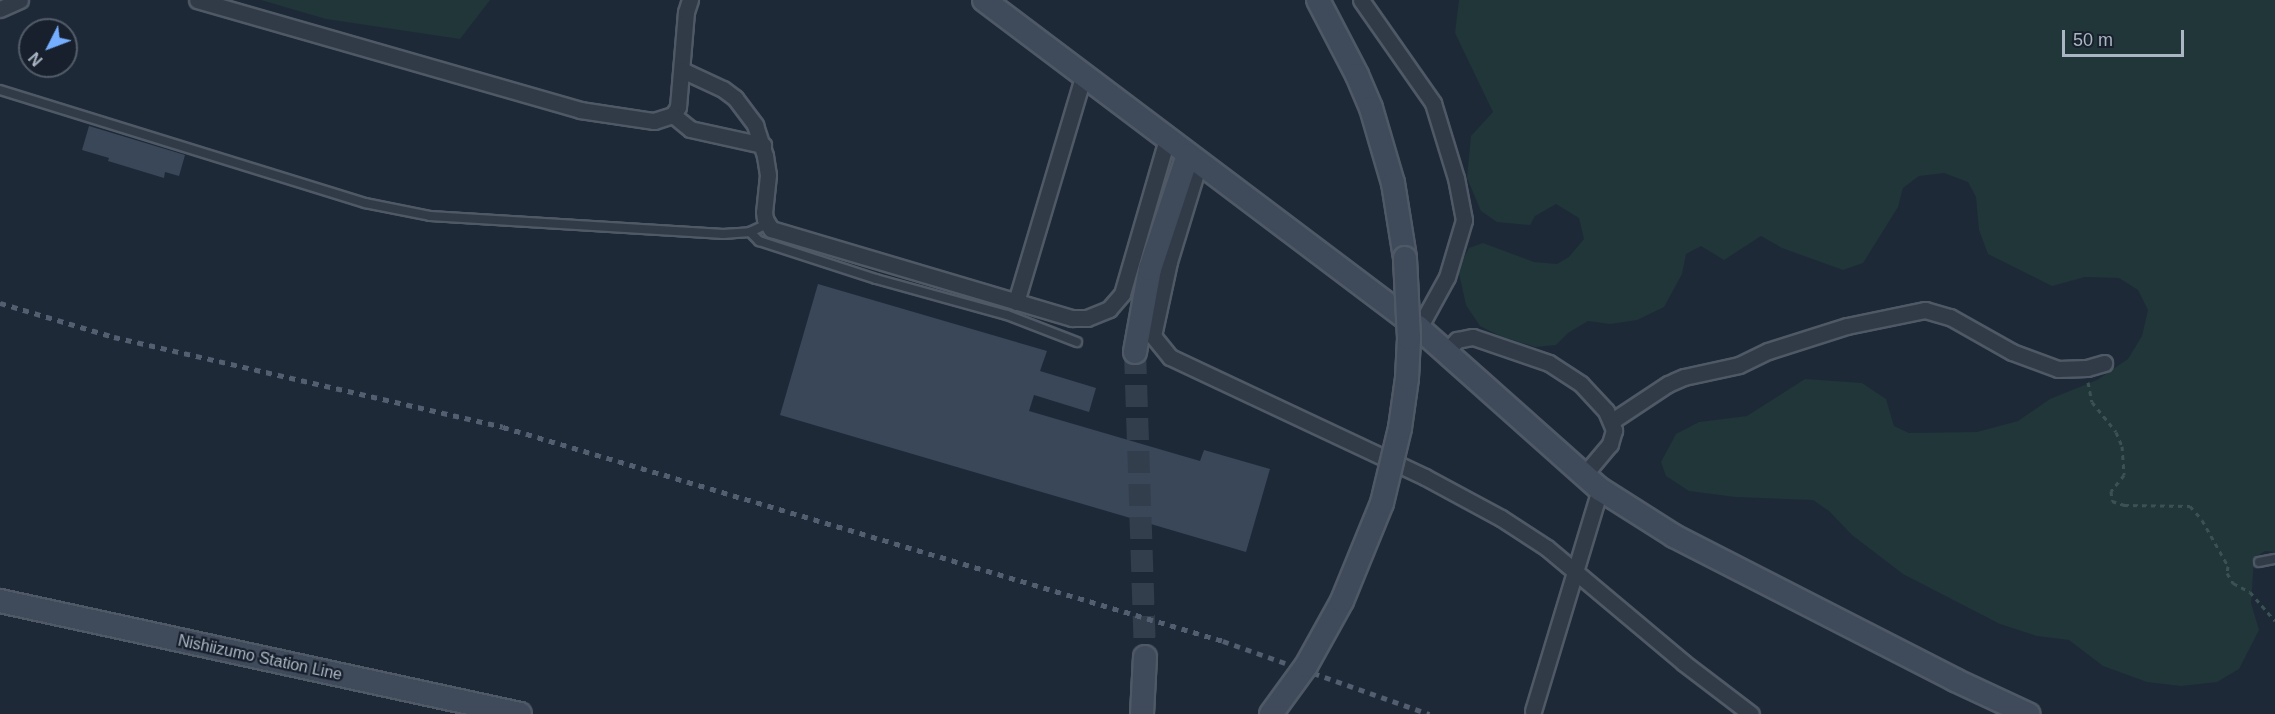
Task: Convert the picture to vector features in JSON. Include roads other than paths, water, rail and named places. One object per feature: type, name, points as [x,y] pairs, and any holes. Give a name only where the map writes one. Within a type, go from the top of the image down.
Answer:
[{"type":"street","points":[[0,9],[20,0]]},
{"type":"street","points":[[197,0],[580,110],[638,121],[654,121],[672,114],[681,99],[686,12],[690,0]]},
{"type":"street","points":[[984,0],[1419,328],[1592,482],[1674,536],[1955,680],[2028,714]]},
{"type":"street","points":[[1271,714],[1306,666],[1342,602],[1382,503],[1400,428],[1407,378],[1409,338],[1405,258],[1393,183],[1371,108],[1353,66],[1318,0]]},
{"type":"street","points":[[1361,0],[1433,103],[1456,178],[1464,220],[1447,277],[1419,328]]},
{"type":"street","points":[[682,70],[711,81],[735,98],[755,125],[763,145],[768,175],[764,212],[767,224],[777,232],[1080,319],[1109,309],[1119,300],[1167,139]]},
{"type":"street","points":[[1016,302],[1084,74]]},
{"type":"street","points":[[672,114],[690,129],[763,145]]},
{"type":"street","points":[[1135,352],[1150,269],[1193,159]]},
{"type":"street","points":[[1193,159],[1153,336],[1170,357],[1425,477],[1501,518],[1547,548],[1684,663],[1751,714]]},
{"type":"street","points":[[1612,421],[1668,384],[1684,377],[1738,365],[1768,351],[1847,326],[1925,310],[1950,317],[2012,352],[2037,363],[2058,369],[2087,368],[2104,363]]},
{"type":"street","points":[[1447,351],[1457,340],[1473,337],[1530,354],[1549,363],[1581,384],[1612,421],[1614,430],[1592,482],[1575,572],[1533,711]]},
{"type":"street","name":"Nishiizumo Station Line","points":[[0,601],[519,714]]},
{"type":"street","points":[[1142,714],[1145,657]]},
{"type":"lane","points":[[0,90],[365,203],[430,216],[723,234],[750,232],[767,224]]},
{"type":"lane","points":[[750,232],[759,241],[876,279],[1007,315],[1077,342]]},
{"type":"lane","points":[[2259,562],[2275,559]]},
{"type":"tunnel","points":[[1135,352],[1145,657]]},
{"type":"railway","points":[[0,303],[114,337],[503,427],[1223,641],[1429,714]]}]
